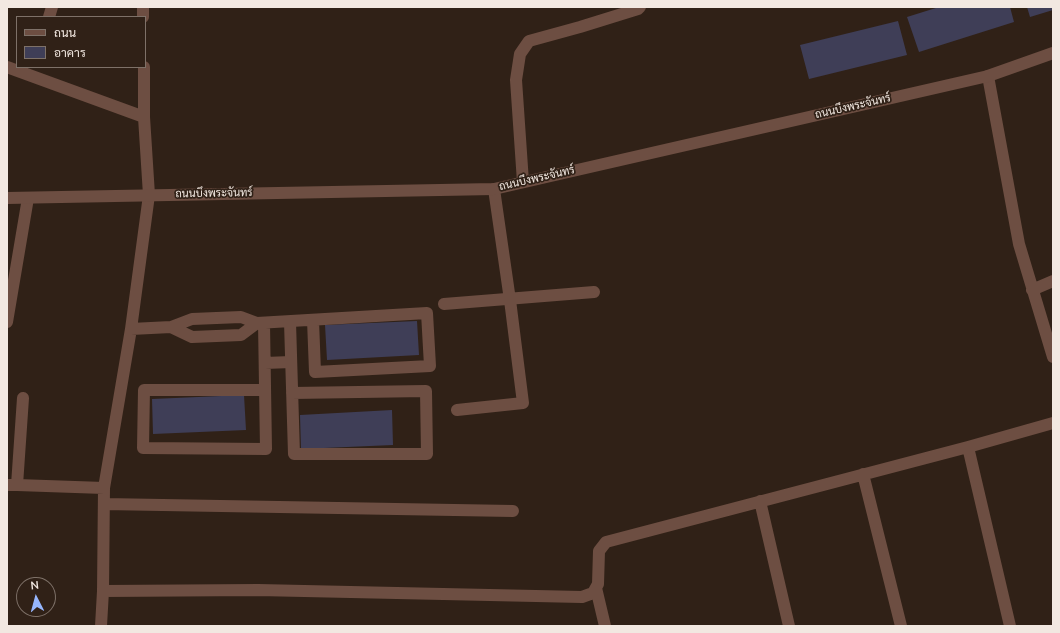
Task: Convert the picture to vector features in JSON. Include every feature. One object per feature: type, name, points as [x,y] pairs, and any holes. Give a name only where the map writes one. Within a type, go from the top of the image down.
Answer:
[{"type":"street","points":[[523,182],[516,80],[520,54],[529,41],[642,8]]},
{"type":"street","name":"ถนนบึงพระจันทร์","points":[[7,198],[494,189],[988,76],[1053,53]]},
{"type":"street","points":[[7,67],[32,71],[144,117]]},
{"type":"street","points":[[101,626],[103,591],[104,488],[130,329],[149,195],[144,117],[144,68]]},
{"type":"street","points":[[988,76],[1019,244],[1032,290],[1049,329],[1053,357]]},
{"type":"street","points":[[457,410],[523,403],[494,189]]},
{"type":"street","points":[[7,322],[28,198]]},
{"type":"street","points":[[1032,290],[1053,281]]},
{"type":"street","points":[[444,304],[510,300],[594,292]]},
{"type":"street","points":[[130,329],[171,327],[192,319],[240,317],[261,323],[427,313],[430,366],[316,372],[313,320]]},
{"type":"street","points":[[290,322],[291,362],[292,393],[294,454],[427,454],[426,391],[292,393]]},
{"type":"street","points":[[171,327],[192,337],[240,335],[261,323]]},
{"type":"street","points":[[261,323],[265,363],[266,449],[143,448],[144,390],[265,390]]},
{"type":"street","points":[[265,363],[291,362]]},
{"type":"street","points":[[23,398],[12,485],[104,488]]},
{"type":"street","points":[[103,591],[258,590],[582,597],[593,593],[598,584],[599,551],[606,542],[968,447],[1053,423]]},
{"type":"street","points":[[968,447],[1010,626]]},
{"type":"street","points":[[863,474],[900,626]]},
{"type":"street","points":[[760,501],[789,626]]},
{"type":"street","points":[[104,504],[513,511]]},
{"type":"street","points":[[596,588],[605,626]]},
{"type":"building","points":[[939,7],[1010,7],[1014,22],[919,52],[907,17]]},
{"type":"building","points":[[1027,7],[1053,7],[1053,10],[1030,17]]},
{"type":"building","points":[[898,21],[907,55],[809,79],[800,45]]},
{"type":"building","points":[[417,321],[419,355],[327,360],[325,325]]},
{"type":"building","points":[[244,395],[246,430],[153,434],[152,399]]},
{"type":"building","points":[[392,410],[393,445],[301,449],[300,415]]}]
